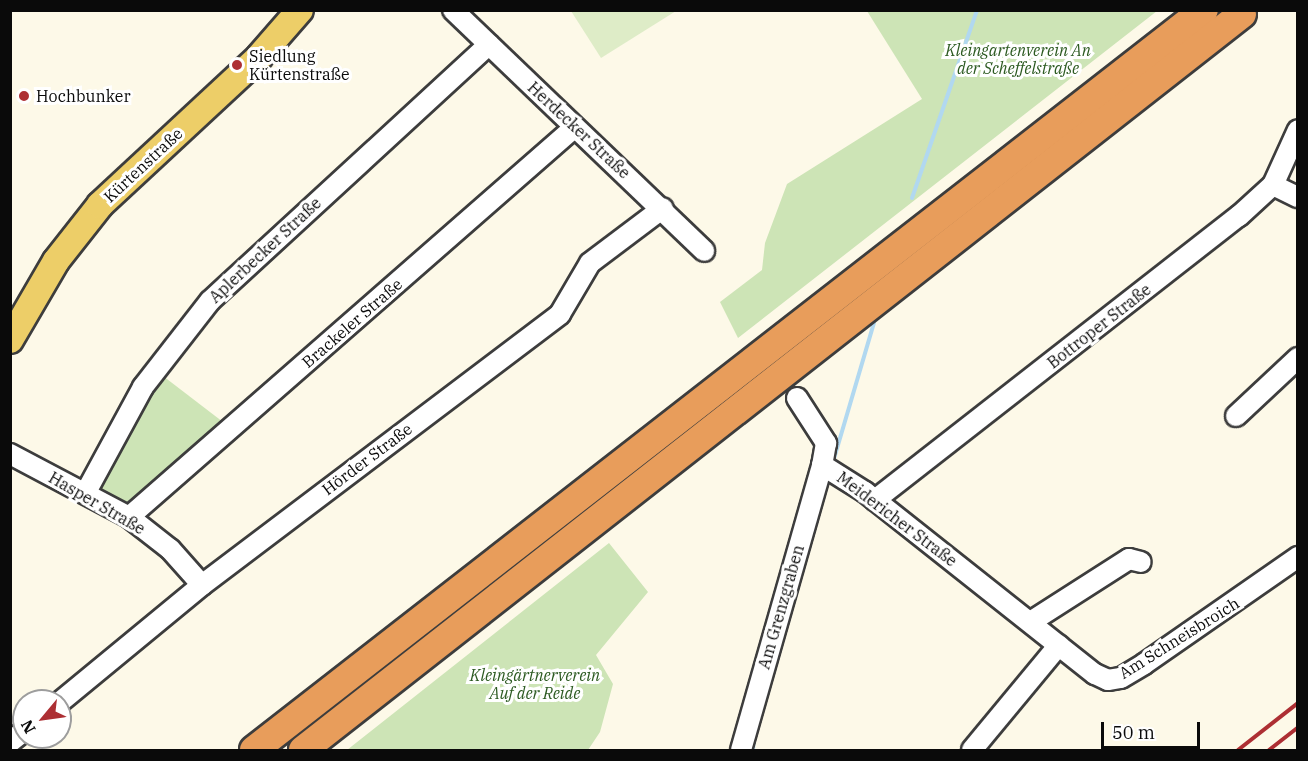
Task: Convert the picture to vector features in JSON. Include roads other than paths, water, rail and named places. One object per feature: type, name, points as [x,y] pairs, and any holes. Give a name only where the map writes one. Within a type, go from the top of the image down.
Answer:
[{"type":"highway","points":[[254,750],[1204,10]]},
{"type":"highway","points":[[303,750],[1244,12]]},
{"type":"main road","name":"Kürtenstraße","points":[[10,340],[17,312],[100,205],[260,57],[300,10]]},
{"type":"street","name":"Herdecker Straße","points":[[453,10],[663,208],[704,251]]},
{"type":"street","name":"Aplerbecker Straße","points":[[86,492],[143,387],[210,301],[489,44]]},
{"type":"street","name":"Brackeler Straße","points":[[129,518],[575,127]]},
{"type":"street","name":"Bottroper Straße","points":[[875,500],[1239,216],[1273,185],[1298,130]]},
{"type":"street","points":[[1273,185],[1298,197]]},
{"type":"street","name":"Hörder Straße","points":[[72,692],[202,585],[560,314],[590,263],[663,208]]},
{"type":"street","points":[[1236,416],[1298,358]]},
{"type":"street","name":"Meidericher Straße","points":[[797,398],[826,443],[822,465],[875,500],[1032,621],[1059,645]]},
{"type":"street","name":"Hasper Straße","points":[[10,454],[86,492],[129,518],[170,549],[202,585]]},
{"type":"street","name":"Am Grenzgraben","points":[[741,750],[822,465]]},
{"type":"street","name":"Am Schneisbroich","points":[[1059,645],[1095,674],[1108,680],[1121,678],[1274,577],[1298,557]]},
{"type":"street","points":[[1032,621],[1129,559],[1141,562]]},
{"type":"street","points":[[972,750],[1059,645]]},
{"type":"waterway","points":[[912,198],[977,10]]},
{"type":"waterway","points":[[833,462],[874,323]]},
{"type":"waterway","points":[[753,750],[754,737]]},
{"type":"railway","points":[[1238,750],[1298,703]]},
{"type":"railway","points":[[1269,750],[1298,727]]},
{"type":"place","name":"Siedlung Kürtenstraße","points":[[237,65]]},
{"type":"place","name":"Hochbunker","points":[[24,96]]},
{"type":"park label","name":"Kleingartenverein An der Scheffelstraße","points":[[1018,59]]},
{"type":"park label","name":"Kleingärtnerverein Auf der Reide","points":[[535,684]]}]
